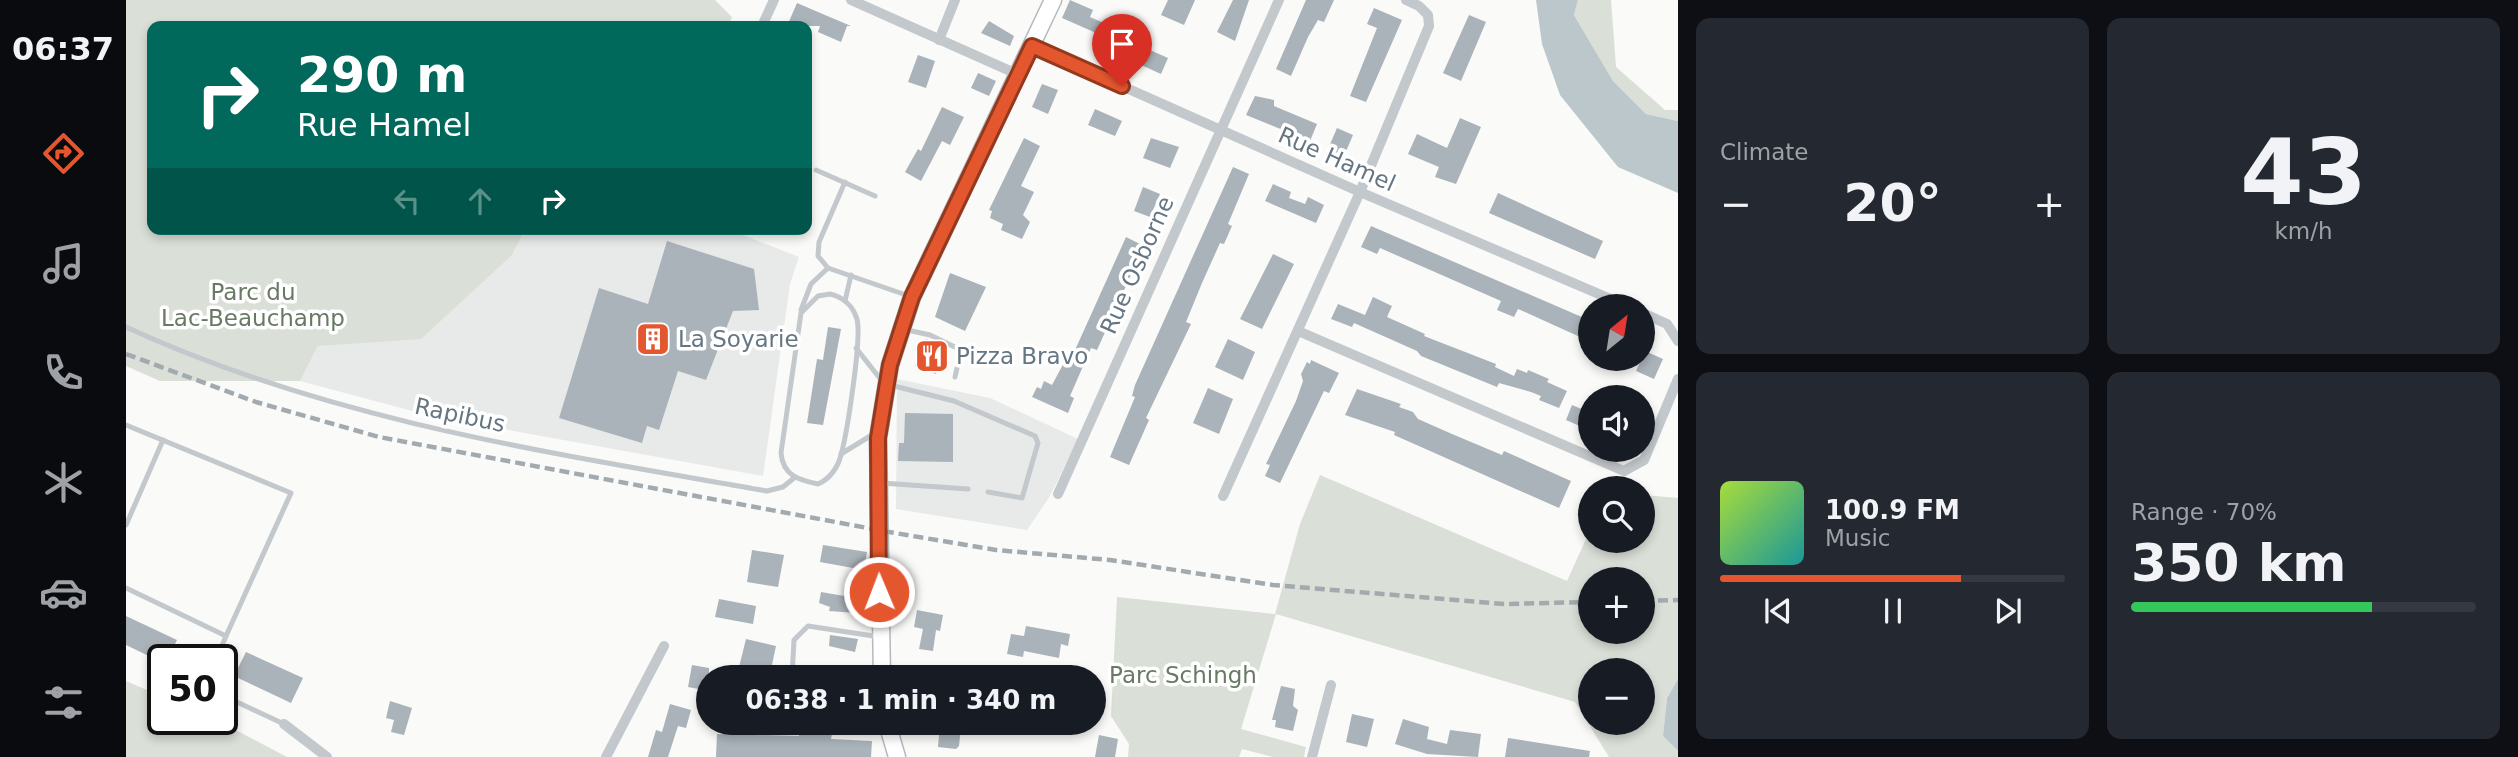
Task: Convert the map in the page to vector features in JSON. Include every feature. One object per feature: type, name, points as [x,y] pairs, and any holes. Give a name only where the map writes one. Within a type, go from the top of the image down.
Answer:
[{"type":"main road","points":[[881,665],[878,432],[885,385],[900,328],[912,297],[1053,0]]},
{"type":"main road","points":[[891,735],[897,757]]},
{"type":"street","points":[[764,21],[774,0]]},
{"type":"street","points":[[851,0],[1019,75]]},
{"type":"street","points":[[939,40],[955,0]]},
{"type":"street","name":"Rue Osborne","points":[[1058,494],[1279,0]]},
{"type":"street","points":[[1223,496],[1360,192],[1429,26],[1428,15],[1419,6],[1406,0]]},
{"type":"street","name":"Rue Hamel","points":[[1032,46],[1360,192],[1599,294]]},
{"type":"street","points":[[1656,319],[1667,324],[1678,341]]},
{"type":"street","points":[[1298,331],[1624,471],[1644,460],[1678,379]]},
{"type":"street","points":[[606,757],[664,646]]},
{"type":"street","points":[[1326,757],[1313,756],[1331,685]]},
{"type":"street","points":[[284,724],[327,757]]},
{"type":"lane","points":[[816,170],[875,196]]},
{"type":"lane","points":[[845,182],[817,249],[818,256],[828,268],[912,297]]},
{"type":"lane","points":[[794,478],[782,462],[781,453],[800,313],[810,284],[828,268]]},
{"type":"lane","points":[[800,313],[818,296],[830,295],[845,301],[852,275]]},
{"type":"lane","name":"Rapibus","points":[[126,327],[226,367],[305,393],[460,434],[767,491],[783,487],[794,478],[818,484],[825,481],[841,454],[856,348],[856,316],[845,301]]},
{"type":"lane","points":[[900,328],[930,335],[961,350],[955,377]]},
{"type":"lane","points":[[856,348],[885,385],[954,401],[1035,436],[1038,443],[1022,498],[988,492]]},
{"type":"lane","points":[[126,425],[290,492],[223,644]]},
{"type":"lane","points":[[841,454],[878,432]]},
{"type":"lane","points":[[126,525],[163,440]]},
{"type":"lane","points":[[878,484],[968,489]]},
{"type":"lane","points":[[126,588],[226,636]]},
{"type":"lane","points":[[793,665],[794,640],[807,626],[880,637]]},
{"type":"lane","points":[[238,702],[284,724]]},
{"type":"shaded area","points":[[1536,0],[1578,0],[1574,15],[1613,81],[1646,114],[1678,121],[1678,193],[1618,167],[1560,95],[1542,44]]},
{"type":"shaded area","points":[[376,235],[743,235],[799,257],[790,284],[763,476],[431,416],[300,381]]},
{"type":"shaded area","points":[[897,379],[990,398],[1078,439],[1050,496],[1027,530],[896,509]]},
{"type":"shaded area","points":[[1678,679],[1678,751],[1663,736],[1667,698]]},
{"type":"green space","name":"Parc du Lac-Beauchamp","points":[[126,0],[715,0],[732,17],[730,21],[147,21],[147,235],[522,235],[512,255],[421,339],[318,346],[300,381],[160,381],[126,366]]},
{"type":"green space","points":[[1578,0],[1611,0],[1616,67],[1665,110],[1678,110],[1678,121],[1646,114],[1613,81],[1574,15]]},
{"type":"green space","name":"Parc Schingh","points":[[1320,475],[1567,581],[1580,553],[1655,553],[1655,496],[1678,498],[1678,679],[1667,698],[1663,736],[1678,751],[1678,757],[1609,757],[1595,735],[1655,735],[1655,658],[1578,658],[1578,707],[1575,702],[1276,614],[1241,729],[1306,747],[1304,757],[1273,757],[1242,749],[1239,757],[1128,757],[1129,744],[1111,716],[1117,597],[1275,614],[1300,524]]},
{"type":"green space","points":[[126,681],[147,690],[147,735],[238,735],[238,731],[287,757],[126,757]]},
{"type":"building","points":[[1070,0],[1093,10],[1090,17],[1134,36],[1132,42],[1168,58],[1161,74],[1099,46],[1103,36],[1062,18]]},
{"type":"building","points":[[1168,0],[1195,0],[1184,25],[1161,15]]},
{"type":"building","points":[[1233,0],[1249,0],[1235,41],[1217,32]]},
{"type":"building","points":[[1306,0],[1334,0],[1324,22],[1318,20],[1308,37],[1291,76],[1276,69]]},
{"type":"building","points":[[797,3],[851,26],[847,26],[841,42],[818,32],[820,26],[812,26],[812,21],[789,21]]},
{"type":"building","points":[[1374,8],[1402,20],[1366,102],[1350,96],[1377,28],[1367,24]]},
{"type":"building","points":[[1469,15],[1486,22],[1461,81],[1443,73]]},
{"type":"building","points":[[989,21],[1014,36],[1010,46],[981,33]]},
{"type":"building","points":[[918,55],[935,61],[926,88],[908,82]]},
{"type":"building","points":[[978,73],[996,81],[989,96],[971,88]]},
{"type":"building","points":[[1042,84],[1058,90],[1048,114],[1032,107]]},
{"type":"building","points":[[1255,96],[1274,100],[1274,106],[1317,124],[1310,141],[1246,115]]},
{"type":"building","points":[[942,107],[964,117],[950,145],[942,141],[921,181],[905,172],[918,149],[921,151]]},
{"type":"building","points":[[1095,109],[1122,121],[1115,136],[1088,125]]},
{"type":"building","points":[[1460,118],[1481,127],[1456,184],[1435,177],[1439,167],[1408,154],[1417,134],[1447,148]]},
{"type":"building","points":[[1337,128],[1353,135],[1344,156],[1328,149]]},
{"type":"building","points":[[1024,138],[1040,146],[1021,186],[1034,192],[1023,215],[1030,222],[1022,239],[1001,230],[1003,224],[990,218],[992,211],[989,210]]},
{"type":"building","points":[[1151,138],[1179,147],[1170,168],[1143,158]]},
{"type":"building","points":[[1233,167],[1249,174],[1228,224],[1232,226],[1224,244],[1220,243],[1202,283],[1186,322],[1191,324],[1146,418],[1149,420],[1129,465],[1110,457],[1135,397],[1132,396],[1135,385]]},
{"type":"building","points":[[1273,184],[1291,192],[1289,198],[1305,204],[1308,197],[1324,205],[1316,223],[1265,201]]},
{"type":"building","points":[[1143,187],[1160,194],[1150,217],[1134,211]]},
{"type":"building","points":[[1498,193],[1603,241],[1595,259],[1489,213]]},
{"type":"building","points":[[1371,226],[1578,315],[1578,336],[1518,309],[1514,317],[1497,310],[1501,301],[1380,248],[1377,254],[1361,247]]},
{"type":"building","points":[[1126,237],[1144,246],[1097,350],[1091,348],[1070,396],[1074,398],[1068,413],[1032,397],[1037,387],[1041,389],[1044,381],[1052,385],[1067,357],[1071,359]]},
{"type":"building","name":"La Soyarie","points":[[667,241],[754,269],[759,310],[733,311],[706,380],[678,371],[659,430],[647,426],[642,443],[559,418],[599,288],[648,304]]},
{"type":"building","points":[[1273,254],[1294,264],[1262,329],[1240,319]]},
{"type":"building","points":[[950,273],[986,287],[965,331],[935,317]]},
{"type":"building","points":[[1373,297],[1392,306],[1387,317],[1425,334],[1424,336],[1496,364],[1495,367],[1514,376],[1517,369],[1527,373],[1528,370],[1549,379],[1547,382],[1567,391],[1559,408],[1539,400],[1541,396],[1531,392],[1499,383],[1497,387],[1421,356],[1417,351],[1354,323],[1352,327],[1331,319],[1338,304],[1365,315]]},
{"type":"building","points":[[828,327],[841,329],[823,425],[807,423],[817,359],[823,360]]},
{"type":"building","name":"Pizza Bravo","points":[[926,339],[946,349],[936,374],[915,366]]},
{"type":"building","points":[[1228,339],[1255,352],[1243,380],[1215,367]]},
{"type":"building","points":[[1656,356],[1663,359],[1654,379],[1636,371],[1656,371]]},
{"type":"building","points":[[1311,360],[1339,373],[1329,393],[1324,391],[1280,483],[1265,476],[1270,465],[1266,464],[1296,401],[1303,381],[1301,374]]},
{"type":"building","points":[[1208,388],[1233,399],[1219,434],[1193,423]]},
{"type":"building","points":[[1357,389],[1401,404],[1399,407],[1413,412],[1418,419],[1452,434],[1502,455],[1504,451],[1571,481],[1559,508],[1394,435],[1395,432],[1345,415]]},
{"type":"building","points":[[1572,405],[1578,408],[1578,425],[1566,420]]},
{"type":"building","points":[[905,413],[953,414],[953,462],[898,461],[899,443],[904,443]]},
{"type":"building","points":[[823,545],[867,552],[864,570],[820,562]]},
{"type":"building","points":[[752,550],[784,555],[778,587],[747,582]]},
{"type":"building","points":[[821,592],[856,598],[859,601],[856,613],[829,611],[830,607],[819,603]]},
{"type":"building","points":[[719,599],[756,606],[753,624],[715,617]]},
{"type":"building","points":[[917,610],[943,615],[940,631],[936,630],[933,651],[919,649],[923,629],[914,627]]},
{"type":"building","points":[[126,616],[177,640],[175,644],[147,644],[147,655],[126,645]]},
{"type":"building","points":[[1026,626],[1070,634],[1068,646],[1061,644],[1059,658],[1024,651],[1023,657],[1007,654],[1011,634],[1024,636]]},
{"type":"building","points":[[830,635],[858,639],[855,652],[829,646]]},
{"type":"building","points":[[746,639],[776,646],[772,665],[740,665]]},
{"type":"building","points":[[246,652],[303,678],[291,703],[238,678],[238,668]]},
{"type":"building","points":[[692,665],[696,666],[696,689],[688,687]]},
{"type":"building","points":[[1281,686],[1295,689],[1293,706],[1298,710],[1293,731],[1275,727],[1276,720],[1272,720]]},
{"type":"building","points":[[390,701],[412,708],[404,735],[391,732],[394,720],[386,718]]},
{"type":"building","points":[[670,704],[691,710],[686,728],[678,726],[668,757],[648,757],[656,730],[662,732]]},
{"type":"building","points":[[1352,714],[1374,719],[1367,747],[1346,742]]},
{"type":"building","points":[[1403,719],[1429,727],[1427,739],[1447,744],[1450,730],[1481,734],[1478,757],[1427,754],[1395,744]]},
{"type":"building","points":[[717,735],[832,735],[831,739],[872,741],[871,757],[716,757]]},
{"type":"building","points":[[939,735],[960,735],[956,749],[938,747]]},
{"type":"building","points":[[1099,735],[1118,739],[1115,757],[1095,757]]},
{"type":"building","points":[[1508,738],[1590,751],[1589,757],[1505,757]]},
{"type":"railway","points":[[126,354],[256,402],[379,437],[889,532],[996,550],[1110,560],[1273,585],[1504,604],[1578,602]]},
{"type":"railway","points":[[1655,601],[1678,600]]},
{"type":"place","name":"La Soyarie","points":[[653,339]]},
{"type":"place","name":"Pizza Bravo","points":[[932,356]]},
{"type":"route","points":[[879,592],[878,438],[881,402],[901,324],[1032,46],[1122,86]]}]
